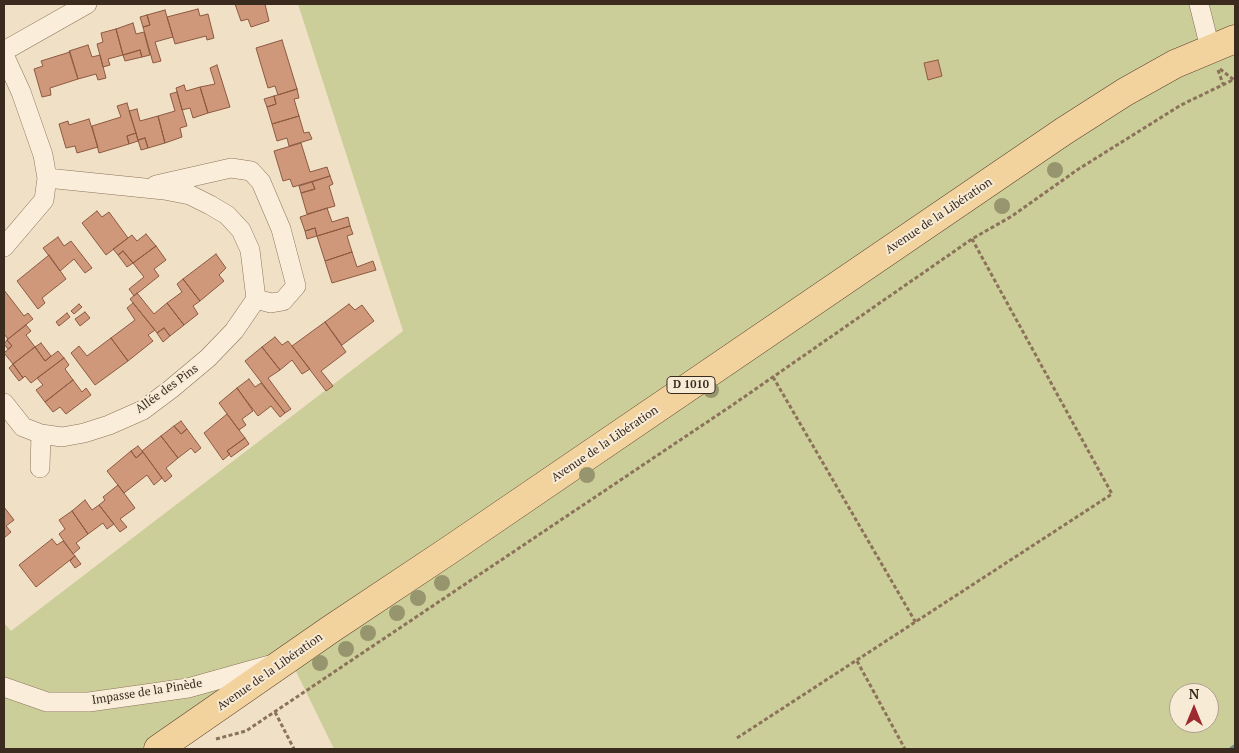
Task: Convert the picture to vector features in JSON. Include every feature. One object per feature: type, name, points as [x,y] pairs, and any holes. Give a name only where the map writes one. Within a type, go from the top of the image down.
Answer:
[{"type":"main road","name":"Avenue de la Libération","points":[[158,749],[1064,130],[1175,64],[1213,57],[1235,39]]},
{"type":"street","points":[[4,51],[87,4]]},
{"type":"street","points":[[1199,4],[1213,57]]},
{"type":"street","points":[[4,55],[44,155],[48,178],[44,200],[6,239]]},
{"type":"street","points":[[48,178],[145,188],[190,195],[227,215],[241,230],[250,250],[256,299],[270,304],[283,300],[296,286],[281,228],[261,182],[251,171],[231,168],[145,188]]},
{"type":"street","name":"Allée des Pins","points":[[4,403],[23,427],[41,434],[62,437],[84,433],[109,425],[143,410],[208,358],[234,331],[256,299]]},
{"type":"street","points":[[40,468],[41,434]]},
{"type":"street","name":"Impasse de la Pinède","points":[[4,687],[47,702],[97,701],[188,688],[290,659]]},
{"type":"path","points":[[209,744],[216,738],[246,731],[275,712],[773,378],[972,239],[1012,216],[1077,170],[1181,104],[1234,80],[1213,57]]},
{"type":"path","points":[[737,738],[1112,494],[972,239]]},
{"type":"path","points":[[773,378],[916,623]]},
{"type":"path","points":[[857,661],[904,749]]},
{"type":"path","points":[[275,712],[294,749]]},
{"type":"green space","points":[[298,4],[1235,4],[1235,749],[334,749],[290,659],[158,749],[4,749],[4,623],[11,631],[403,331]]},
{"type":"building","points":[[235,4],[265,4],[269,21],[251,27],[248,19],[241,21]]},
{"type":"building","points":[[198,9],[200,16],[208,14],[214,38],[207,40],[206,36],[175,44],[167,17]]},
{"type":"building","points":[[165,10],[173,37],[155,42],[161,61],[153,63],[143,27],[150,25],[147,15]]},
{"type":"building","points":[[147,15],[150,25],[143,27],[140,17]]},
{"type":"building","points":[[133,23],[136,34],[144,32],[150,55],[142,57],[140,50],[123,55],[116,29]]},
{"type":"building","points":[[116,29],[123,55],[108,59],[110,65],[103,67],[97,44],[103,42],[101,33]]},
{"type":"building","points":[[282,40],[297,89],[278,95],[275,86],[268,88],[256,48]]},
{"type":"building","points":[[88,45],[92,57],[100,55],[106,78],[98,80],[96,74],[78,79],[69,51]]},
{"type":"building","points":[[140,50],[142,57],[125,61],[123,55]]},
{"type":"building","points":[[70,52],[78,79],[50,88],[51,95],[42,97],[34,69],[43,66],[41,61]]},
{"type":"building","points":[[938,60],[942,76],[928,80],[924,63]]},
{"type":"building","points":[[217,65],[230,107],[208,113],[200,87],[215,84],[210,68]]},
{"type":"building","points":[[184,85],[186,91],[200,87],[208,113],[193,118],[190,108],[182,110],[176,88]]},
{"type":"building","points":[[297,89],[299,98],[294,99],[299,116],[272,124],[267,107],[276,104],[274,96]]},
{"type":"building","points":[[177,92],[187,126],[180,128],[182,137],[165,143],[158,116],[175,111],[170,94]]},
{"type":"building","points":[[274,96],[276,104],[267,107],[264,99]]},
{"type":"building","points":[[127,103],[136,133],[127,136],[129,144],[99,153],[92,126],[121,117],[117,106]]},
{"type":"building","points":[[137,109],[140,121],[158,116],[165,143],[148,148],[145,138],[138,140],[129,111]]},
{"type":"building","points":[[299,116],[304,133],[309,132],[312,139],[289,146],[287,138],[277,141],[272,124]]},
{"type":"building","points":[[89,119],[98,147],[77,153],[75,146],[66,148],[59,124],[68,121],[69,125]]},
{"type":"building","points":[[136,133],[138,141],[129,144],[127,136]]},
{"type":"building","points":[[145,138],[148,148],[141,150],[138,140]]},
{"type":"building","points":[[301,143],[310,172],[327,167],[330,176],[293,187],[290,179],[283,181],[274,151]]},
{"type":"building","points":[[330,176],[333,184],[329,186],[335,206],[307,214],[301,193],[315,189],[312,182]]},
{"type":"building","points":[[312,182],[315,189],[301,193],[299,186]]},
{"type":"building","points":[[327,208],[332,222],[348,217],[350,226],[317,236],[315,228],[305,231],[300,217]]},
{"type":"building","points":[[97,211],[102,217],[109,212],[128,238],[106,255],[82,223]]},
{"type":"building","points":[[350,226],[353,234],[347,236],[352,252],[325,261],[317,236]]},
{"type":"building","points":[[315,228],[317,236],[307,239],[305,231]]},
{"type":"building","points":[[146,234],[156,246],[133,263],[123,251],[118,255],[113,249],[132,235],[137,241]]},
{"type":"building","points":[[58,237],[64,246],[71,241],[92,268],[85,273],[74,259],[60,271],[43,248]]},
{"type":"building","points":[[156,246],[166,260],[154,269],[159,276],[134,296],[129,289],[144,277],[133,263]]},
{"type":"building","points":[[123,251],[133,263],[127,267],[118,255]]},
{"type":"building","points":[[352,252],[357,267],[373,261],[376,270],[332,283],[325,261]]},
{"type":"building","points":[[216,254],[226,268],[219,275],[224,281],[200,301],[183,279]]},
{"type":"building","points":[[49,255],[66,279],[42,298],[45,303],[38,309],[17,281]]},
{"type":"building","points":[[183,279],[200,301],[193,306],[198,314],[184,325],[167,303],[182,292],[177,284]]},
{"type":"building","points":[[4,290],[24,316],[28,313],[33,319],[8,339],[4,334]]},
{"type":"building","points":[[137,293],[154,314],[167,303],[184,325],[170,336],[164,328],[157,333],[130,299]]},
{"type":"building","points":[[133,303],[155,330],[148,335],[153,341],[128,361],[111,338],[135,320],[127,308]]},
{"type":"building","points":[[79,304],[82,307],[74,314],[71,311]]},
{"type":"building","points":[[349,304],[355,310],[362,305],[374,321],[342,345],[325,322]]},
{"type":"building","points":[[85,312],[90,318],[80,326],[75,319]]},
{"type":"building","points":[[67,313],[70,317],[59,326],[56,322]]},
{"type":"building","points":[[325,322],[346,352],[321,371],[333,386],[326,391],[292,346]]},
{"type":"building","points":[[26,325],[31,331],[26,335],[35,347],[13,364],[4,353],[12,346],[7,340]]},
{"type":"building","points":[[164,328],[170,336],[163,342],[157,333]]},
{"type":"building","points":[[275,337],[282,345],[288,341],[310,369],[302,374],[292,360],[280,370],[262,347]]},
{"type":"building","points":[[111,338],[128,361],[95,385],[71,353],[79,346],[87,356]]},
{"type":"building","points":[[7,340],[12,346],[8,349],[4,344]]},
{"type":"building","points":[[41,343],[51,356],[45,361],[35,347]]},
{"type":"building","points":[[35,347],[45,361],[58,351],[64,358],[31,383],[25,376],[23,378],[13,364]]},
{"type":"building","points":[[262,347],[280,370],[268,378],[291,409],[285,413],[245,361]]},
{"type":"building","points":[[64,358],[69,365],[65,369],[73,380],[45,402],[36,390],[43,385],[37,378]]},
{"type":"building","points":[[13,364],[23,378],[19,381],[9,368]]},
{"type":"building","points":[[249,379],[255,387],[261,383],[285,413],[280,417],[271,406],[258,416],[237,388]]},
{"type":"building","points":[[73,380],[82,392],[86,388],[91,395],[66,414],[60,407],[53,412],[45,402]]},
{"type":"building","points":[[237,388],[253,411],[242,419],[246,425],[239,430],[219,403]]},
{"type":"building","points":[[227,414],[245,438],[227,451],[230,454],[223,460],[204,433]]},
{"type":"building","points":[[181,421],[187,429],[181,434],[174,426]]},
{"type":"building","points":[[174,426],[181,434],[187,429],[201,448],[195,453],[191,448],[178,458],[161,436]]},
{"type":"building","points":[[161,436],[178,458],[166,468],[172,476],[165,482],[142,451]]},
{"type":"building","points":[[245,438],[249,444],[231,457],[227,451]]},
{"type":"building","points":[[138,446],[143,452],[136,458],[131,451]]},
{"type":"building","points":[[131,451],[136,458],[143,452],[162,478],[154,485],[147,475],[124,493],[107,471]]},
{"type":"building","points":[[118,485],[135,508],[120,519],[127,527],[120,532],[99,505],[105,500],[103,497]]},
{"type":"building","points":[[85,500],[92,510],[99,505],[114,524],[107,529],[103,523],[88,534],[72,511]]},
{"type":"building","points":[[4,507],[14,520],[6,526],[11,532],[4,538]]},
{"type":"building","points":[[72,511],[88,534],[76,543],[80,548],[73,554],[59,534],[65,529],[59,520]]},
{"type":"building","points":[[52,539],[57,545],[63,541],[75,556],[36,587],[19,565]]},
{"type":"building","points":[[75,556],[81,564],[75,568],[70,561]]}]
